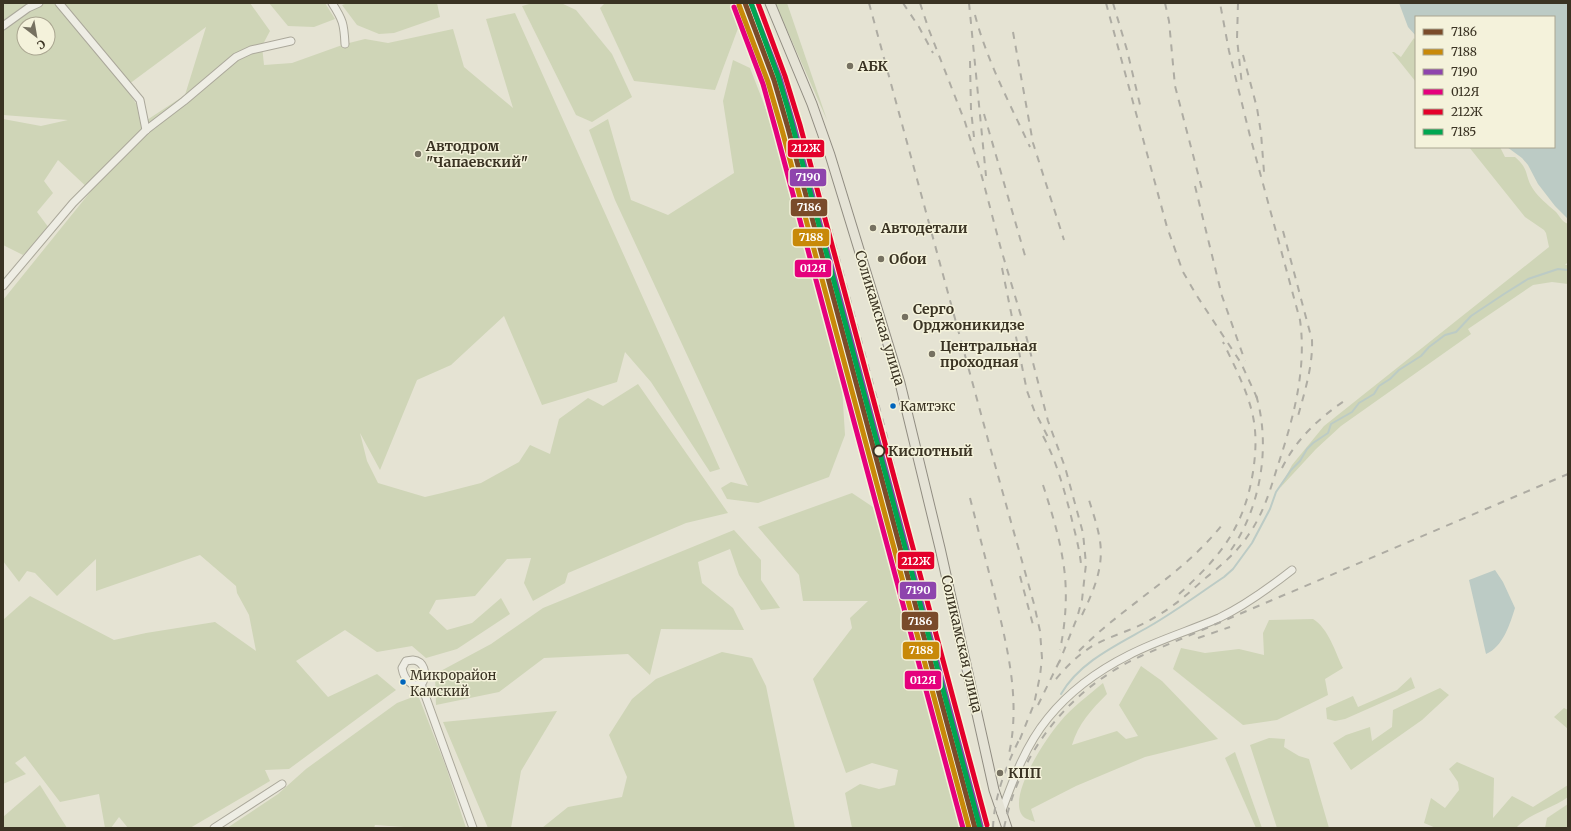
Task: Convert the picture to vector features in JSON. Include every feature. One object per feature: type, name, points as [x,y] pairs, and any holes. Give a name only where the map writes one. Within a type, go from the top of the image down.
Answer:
[{"type":"main road","name":"Соликамская улица","points":[[770,3],[812,104],[830,155],[900,382],[940,548],[994,790],[1007,828]]},
{"type":"street","points":[[3,26],[28,8],[39,3]]},
{"type":"street","points":[[59,3],[140,100],[146,130]]},
{"type":"street","points":[[332,3],[342,18],[345,44]]},
{"type":"street","points":[[3,286],[74,203],[146,130],[184,101],[236,57],[251,50],[291,41]]},
{"type":"street","points":[[1001,813],[1014,777],[1033,739],[1048,718],[1077,689],[1129,654],[1218,618],[1246,603],[1268,589],[1292,570]]},
{"type":"street","points":[[421,684],[473,828]]},
{"type":"street","points":[[214,828],[282,784]]},
{"type":"green space","points":[[3,3],[250,3],[270,31],[262,46],[264,65],[292,63],[345,44],[365,39],[388,43],[453,29],[464,67],[513,108],[486,19],[515,13],[720,469],[710,472],[651,382],[625,352],[617,382],[542,405],[504,316],[451,365],[417,380],[380,470],[360,433],[367,461],[378,483],[425,497],[481,483],[519,462],[530,445],[550,454],[559,419],[588,398],[603,406],[638,384],[728,513],[686,523],[568,573],[565,583],[533,601],[524,583],[531,558],[507,559],[475,596],[436,600],[429,613],[447,630],[472,623],[501,598],[510,614],[457,649],[426,658],[412,646],[377,652],[345,630],[296,661],[328,697],[377,674],[396,690],[289,769],[265,770],[270,781],[190,828],[128,828],[119,817],[111,828],[105,828],[99,794],[60,802],[25,756],[15,763],[26,774],[3,784],[3,620],[30,596],[114,640],[146,633],[215,622],[256,651],[249,615],[237,593],[236,586],[200,555],[96,591],[96,559],[57,596],[35,573],[27,571],[19,582],[3,561],[3,300],[91,191],[58,160],[44,181],[53,193],[37,212],[49,228],[23,255],[3,245],[3,119],[41,126],[68,120],[3,115]],"holes":[[[206,27],[185,95],[147,120],[125,87]]]},
{"type":"green space","points":[[269,3],[325,3],[335,19],[314,27],[288,26]]},
{"type":"green space","points":[[348,3],[437,3],[440,17],[394,33],[379,34],[357,25],[342,5]]},
{"type":"green space","points":[[533,3],[561,3],[576,10],[612,54],[632,97],[592,122],[576,115],[522,6]]},
{"type":"green space","points":[[605,3],[736,3],[740,23],[715,90],[634,81],[600,8]]},
{"type":"green space","points":[[775,3],[787,3],[827,120]]},
{"type":"green space","points":[[1414,38],[1415,81],[1392,52],[1401,57]]},
{"type":"green space","points":[[733,60],[750,68],[800,197],[840,355],[845,435],[829,477],[758,503],[727,499],[721,488],[731,482],[748,486],[615,200],[589,130],[608,119],[631,200],[668,215],[734,173],[723,101]]},
{"type":"green space","points":[[1470,148],[1500,148],[1505,157],[1515,157],[1525,169],[1530,184],[1535,192],[1555,211],[1562,220],[1568,224],[1568,262],[1565,265],[1568,265],[1568,284],[1552,282],[1533,285],[1468,329],[1471,334],[1341,426],[1316,449],[1280,488],[1292,465],[1324,426],[1549,247],[1544,230],[1525,217]]},
{"type":"green space","points":[[852,493],[873,507],[964,828],[852,828],[845,793],[860,784],[879,789],[895,785],[898,770],[872,763],[846,773],[813,679],[852,628],[850,618],[868,601],[803,601],[799,575],[758,527]]},
{"type":"green space","points":[[734,530],[761,560],[761,580],[780,608],[761,610],[739,575],[730,549],[698,562],[702,583],[733,608],[744,630],[661,629],[650,675],[628,654],[544,658],[499,692],[436,705],[435,674],[491,644],[543,608]]},
{"type":"green space","points":[[1313,619],[1319,623],[1327,635],[1343,668],[1325,679],[1328,695],[1277,720],[1243,725],[1173,669],[1181,648],[1205,653],[1239,649],[1264,655],[1263,633],[1269,620]]},
{"type":"green space","points":[[722,652],[752,658],[766,686],[795,828],[542,828],[568,807],[622,797],[627,777],[609,735],[632,699],[656,679]]},
{"type":"green space","points":[[1141,666],[1162,681],[1218,739],[1145,757],[1076,786],[1031,809],[1035,822],[1024,818],[1019,806],[1020,794],[1030,767],[1038,753],[1064,717],[1103,683],[1107,694],[1091,711],[1082,724],[1072,745],[1117,731],[1126,739],[1138,736],[1119,705]]},
{"type":"green space","points":[[1411,677],[1415,688],[1345,719],[1335,721],[1327,719],[1326,708],[1353,696],[1358,707],[1397,690]]},
{"type":"green space","points":[[1440,688],[1449,695],[1422,720],[1351,770],[1333,743],[1346,735],[1370,727],[1372,741],[1392,727],[1393,710]]},
{"type":"green space","points":[[418,695],[446,767],[466,828],[375,825],[374,828],[227,828],[278,794],[306,769],[397,703]]},
{"type":"green space","points":[[1564,708],[1568,710],[1568,729],[1554,717]]},
{"type":"green space","points":[[557,711],[521,771],[511,828],[488,828],[443,722]]},
{"type":"green space","points":[[1269,738],[1285,739],[1284,747],[1299,756],[1309,759],[1329,828],[1277,828],[1250,745]]},
{"type":"green space","points":[[1235,752],[1262,828],[1256,828],[1225,758]]},
{"type":"green space","points":[[1457,762],[1494,778],[1493,818],[1512,796],[1533,807],[1568,785],[1568,797],[1527,819],[1516,828],[1436,828],[1424,823],[1431,798],[1445,808],[1459,790],[1458,782],[1449,769]]},
{"type":"green space","points":[[40,785],[67,828],[3,828],[3,817]]},
{"type":"green space","points":[[1568,804],[1568,828],[1545,828],[1547,818]]},
{"type":"shaded area","points":[[1399,3],[1568,3],[1568,219],[1555,206],[1538,184],[1528,165],[1522,158],[1508,148],[1555,148],[1555,16],[1415,16],[1415,35],[1408,27]]},
{"type":"shaded area","points":[[1495,570],[1503,582],[1515,608],[1508,628],[1501,641],[1492,651],[1486,654],[1469,580]]},
{"type":"waterway","points":[[1061,694],[1069,682],[1101,654],[1169,614],[1224,577],[1233,569],[1252,543],[1270,509],[1276,492],[1291,470],[1300,461],[1307,449],[1328,433],[1331,424],[1352,412],[1359,403],[1374,394],[1379,386],[1390,379],[1399,370],[1421,356],[1429,347],[1445,335],[1456,332],[1471,316],[1504,294],[1528,279],[1558,269],[1568,270]]},
{"type":"railway","points":[[758,3],[790,90],[810,151],[885,429],[985,828]]},
{"type":"railway","points":[[869,3],[1034,604],[1040,631],[1042,658],[1040,676],[1034,704],[1018,744]]},
{"type":"railway","points":[[903,3],[919,27],[933,53]]},
{"type":"railway","points":[[920,3],[965,122],[982,177],[1021,316],[1048,421],[1065,467],[1083,533],[1086,564],[1082,600],[1077,618],[1059,663]]},
{"type":"railway","points":[[969,3],[986,176]]},
{"type":"railway","points":[[1106,3],[1167,227],[1183,272],[1241,363],[1258,400]]},
{"type":"railway","points":[[1113,3],[1127,50],[1141,109]]},
{"type":"railway","points":[[1165,3],[1169,21],[1175,86],[1203,193]]},
{"type":"railway","points":[[1056,679],[1074,660],[1094,645],[1149,621],[1169,608],[1233,554],[1254,526],[1266,502],[1293,413],[1302,357],[1300,320],[1250,136],[1229,51],[1220,3]]},
{"type":"railway","points":[[1238,3],[1237,39],[1242,85]]},
{"type":"railway","points":[[975,15],[992,66],[1030,147]]},
{"type":"railway","points":[[1013,32],[1033,143],[1064,240]]},
{"type":"railway","points":[[1243,55],[1257,108],[1261,133],[1264,172]]},
{"type":"railway","points":[[970,61],[971,110],[974,137]]},
{"type":"railway","points":[[984,114],[1026,259]]},
{"type":"railway","points":[[1195,186],[1222,296],[1245,361]]},
{"type":"railway","points":[[1283,231],[1312,340],[1310,368],[1298,416]]},
{"type":"railway","points":[[1002,268],[1027,391],[1034,410],[1050,441]]},
{"type":"railway","points":[[1179,594],[1207,567],[1228,540],[1243,509],[1249,492],[1253,472],[1256,442],[1252,412],[1243,385],[1223,342]]},
{"type":"railway","points":[[1231,550],[1250,515],[1260,475],[1263,455],[1263,434],[1256,395]]},
{"type":"railway","points":[[1282,468],[1295,447],[1310,429],[1347,399]]},
{"type":"railway","points":[[1043,436],[1052,454],[1062,483],[1081,564]]},
{"type":"railway","points":[[1004,828],[1022,773],[1035,748],[1070,705],[1091,686],[1115,670],[1141,656],[1568,474]]},
{"type":"railway","points":[[1043,485],[1057,532],[1065,572],[1066,606],[1060,650]]},
{"type":"railway","points":[[970,498],[1008,652],[1014,713],[1009,754]]},
{"type":"railway","points":[[1082,615],[1097,580],[1101,551],[1099,536],[1089,500]]},
{"type":"railway","points":[[1079,651],[1116,618],[1192,557],[1225,521]]},
{"type":"railway","points":[[1020,576],[1033,625]]},
{"type":"railway","points":[[1198,638],[1230,627]]},
{"type":"railway","points":[[1038,705],[1061,658]]},
{"type":"railway","points":[[993,828],[998,793],[1020,738]]},
{"type":"transit line","name":"7186","points":[[745,3],[774,80],[788,128],[975,828]]},
{"type":"transit line","name":"7190","points":[[751,3],[780,78],[794,126],[981,826]]},
{"type":"transit line","name":"7185","points":[[751,3],[778,76],[788,109],[980,828]]},
{"type":"transit line","name":"212Ж","points":[[758,3],[785,76],[800,125],[987,825]]},
{"type":"transit line","name":"7188","points":[[739,5],[768,82],[782,130],[969,828]]},
{"type":"transit line","name":"012Я","points":[[734,7],[763,84],[963,828]]},
{"type":"place","name":"АБК","points":[[850,66]]},
{"type":"place","name":"Автодром \"Чапаевский\"","points":[[418,154]]},
{"type":"place","name":"Автодетали","points":[[873,228]]},
{"type":"place","name":"Обои","points":[[881,259]]},
{"type":"place","name":"Серго Орджоникидзе","points":[[905,317]]},
{"type":"place","name":"Центральная проходная","points":[[932,354]]},
{"type":"place","name":"Камтэкс","points":[[893,406]]},
{"type":"place","name":"Кислотный","points":[[879,451]]},
{"type":"place","name":"Микрорайон Камский","points":[[403,682]]},
{"type":"place","name":"КПП","points":[[1000,773]]}]
